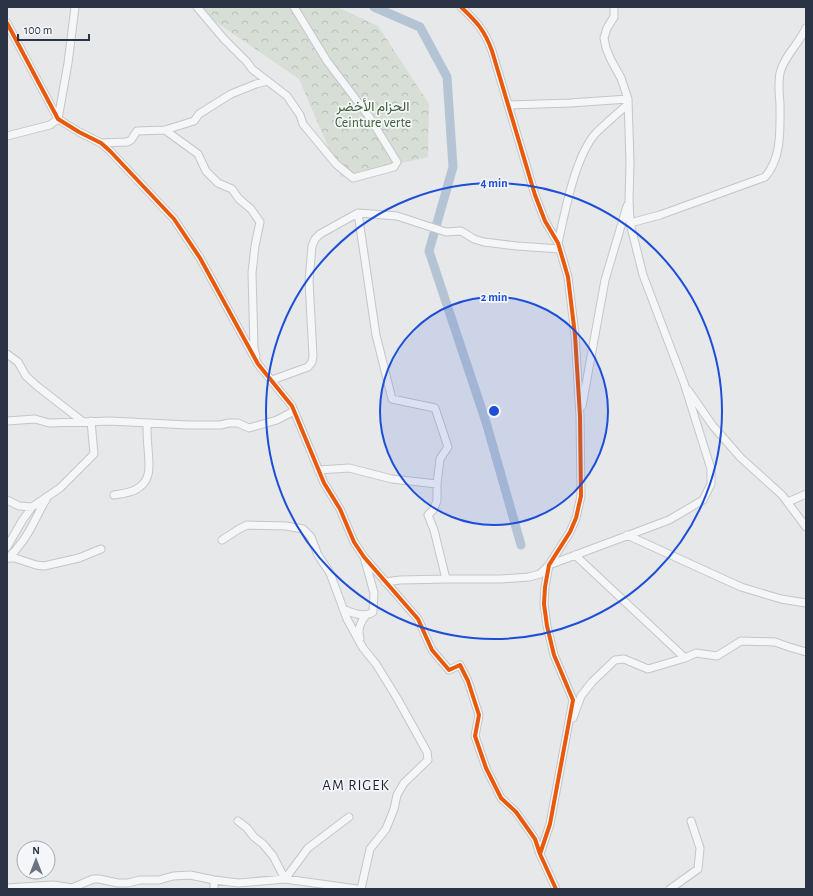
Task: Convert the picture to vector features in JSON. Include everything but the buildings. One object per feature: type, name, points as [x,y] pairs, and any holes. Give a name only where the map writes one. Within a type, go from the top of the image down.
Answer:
[{"type":"street","points":[[54,122],[68,63],[75,7]]},
{"type":"street","points":[[198,7],[224,39],[252,69],[287,96],[300,114],[304,124],[336,164],[353,178],[394,167],[397,162],[370,118],[327,61],[294,7]]},
{"type":"street","points":[[385,582],[400,580],[502,579],[540,574],[549,565],[570,532],[576,518],[581,496],[580,416],[575,335],[568,278],[559,246],[545,220],[535,195],[509,105],[486,35],[477,21],[461,7]]},
{"type":"street","points":[[614,7],[614,17]]},
{"type":"street","points":[[549,565],[669,520],[703,500],[711,484],[711,469],[684,383],[643,275],[630,223],[628,102],[622,78],[611,60],[604,38],[607,28],[620,7]]},
{"type":"street","points":[[7,23],[54,122]]},
{"type":"street","points":[[630,223],[660,215],[756,181],[765,177],[770,172],[776,159],[779,144],[780,72],[787,57],[802,37],[806,28]]},
{"type":"street","points":[[101,143],[128,142],[137,131],[165,130],[194,121],[199,114],[231,94],[268,80]]},
{"type":"street","points":[[509,105],[628,102]]},
{"type":"street","points":[[559,246],[566,207],[580,159],[588,144],[596,134],[628,102]]},
{"type":"street","points":[[7,136],[54,122],[79,132],[101,143],[174,219],[200,258],[258,364],[292,406],[318,470],[340,510],[354,542],[364,557],[418,619],[432,650],[449,670],[460,665],[468,680],[479,715],[475,736],[486,768],[501,798],[516,812],[535,839],[556,889]]},
{"type":"street","points":[[165,130],[198,154],[206,172],[218,183],[232,189],[239,199],[251,209],[260,222],[255,246],[252,273],[254,348],[258,364]]},
{"type":"street","points":[[580,416],[605,280],[629,200]]},
{"type":"street","points":[[272,380],[306,368],[312,362],[313,356],[309,281],[312,246],[320,234],[358,213],[397,216],[446,232],[461,231],[474,239],[484,242],[517,246],[559,246]]},
{"type":"street","points":[[358,213],[376,335],[392,399],[434,408],[448,447],[440,459],[437,484],[437,501],[433,510],[428,515],[434,530],[446,579]]},
{"type":"street","points":[[7,354],[18,362],[26,376],[37,386],[82,421]]},
{"type":"street","points":[[684,383],[713,426],[742,458],[788,502],[806,527]]},
{"type":"street","points":[[7,421],[35,419],[50,423],[91,421],[188,425],[220,424],[230,422],[238,423],[249,428],[277,420],[294,411]]},
{"type":"street","points":[[7,547],[32,507],[60,488],[94,454],[91,421]]},
{"type":"street","points":[[114,495],[135,490],[148,476],[150,466],[147,423]]},
{"type":"street","points":[[318,470],[349,468],[392,479],[437,484]]},
{"type":"street","points":[[788,502],[806,494]]},
{"type":"street","points":[[7,558],[14,553],[24,540],[36,519],[40,506],[50,495]]},
{"type":"street","points":[[7,500],[19,506],[32,507]]},
{"type":"street","points":[[222,540],[239,529],[247,526],[286,526],[303,528],[311,538],[318,555],[330,573],[343,609],[363,648],[376,664],[424,744],[428,760],[404,783],[397,795],[386,829],[370,849],[361,889]]},
{"type":"street","points":[[627,535],[741,586],[781,599],[806,603]]},
{"type":"street","points":[[7,558],[15,558],[44,566],[79,558],[101,548]]},
{"type":"street","points":[[575,555],[685,658]]},
{"type":"street","points":[[343,609],[357,614],[366,615],[373,612],[374,593],[364,557]]},
{"type":"street","points":[[540,854],[550,824],[573,700],[554,655],[547,626],[544,604],[549,565]]},
{"type":"street","points":[[363,648],[358,632],[359,626],[366,615]]},
{"type":"street","points":[[567,735],[581,696],[592,682],[615,660],[624,659],[648,669],[685,658],[696,653],[718,656],[741,641],[775,642],[806,652]]},
{"type":"street","points":[[285,879],[308,848],[348,817]]},
{"type":"street","points":[[238,820],[273,856],[285,879]]},
{"type":"street","points":[[670,889],[698,869],[700,848],[691,821]]},
{"type":"street","points":[[7,888],[53,885],[72,888],[99,879],[129,886],[140,880],[159,880],[173,876],[190,875],[238,883],[285,879],[357,889]]},
{"type":"street","points":[[214,880],[214,889]]},
{"type":"green space","name":"الحزام الأخضر Ceinture verte","points":[[201,7],[337,7],[378,26],[429,104],[428,157],[341,177],[299,79],[206,15]]},
{"type":"waterway","points":[[374,7],[420,27],[447,77],[453,167],[429,251],[486,422],[521,545]]},
{"type":"cycle path","points":[[461,7],[480,27],[492,51],[535,195],[545,221],[558,243],[568,277],[575,335],[580,416],[581,496],[576,518],[570,532],[549,565],[544,604],[547,626],[554,655],[573,700],[550,824],[540,854]]},
{"type":"cycle path","points":[[7,23],[58,119],[101,143],[174,219],[200,258],[258,364],[292,406],[324,483],[340,509],[354,542],[364,557],[418,619],[432,650],[449,670],[460,665],[468,681],[479,715],[475,736],[486,768],[501,798],[516,812],[535,839],[556,889]]},
{"type":"district","name":"AM RIGEK","points":[[356,785]]}]
